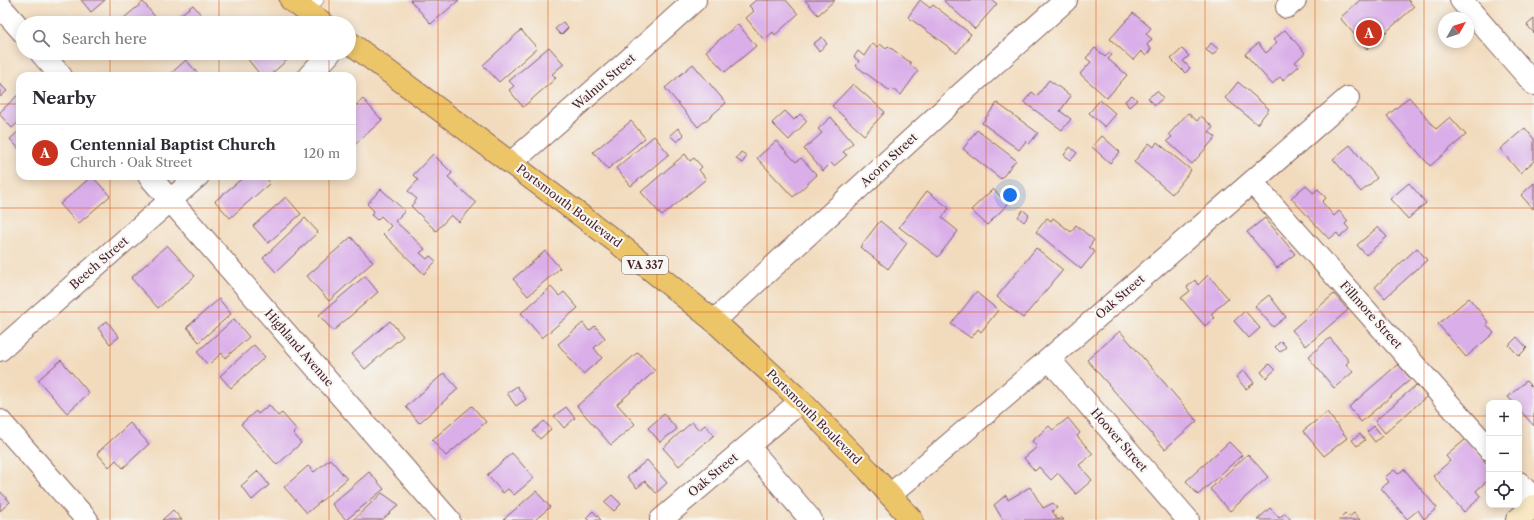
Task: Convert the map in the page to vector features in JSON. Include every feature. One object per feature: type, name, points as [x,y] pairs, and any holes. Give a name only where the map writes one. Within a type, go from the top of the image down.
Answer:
[{"type":"main road","points":[[291,0],[316,12]]},
{"type":"main road","name":"Portsmouth Boulevard","points":[[356,47],[512,162],[619,244],[714,321],[801,401],[912,520]]},
{"type":"main road","points":[[1517,520],[1534,506]]},
{"type":"street","name":"Walnut Street","points":[[512,162],[695,0]]},
{"type":"street","name":"Acorn Street","points":[[714,321],[962,93],[1066,0]]},
{"type":"street","points":[[1461,0],[1534,84]]},
{"type":"street","points":[[0,6],[16,24]]},
{"type":"street","points":[[47,60],[58,72]]},
{"type":"street","points":[[313,72],[324,60]]},
{"type":"street","name":"Oak Street","points":[[890,495],[1049,359],[1348,98]]},
{"type":"street","name":"Highland Avenue","points":[[152,180],[449,520]]},
{"type":"street","name":"Beech Street","points":[[0,350],[193,180]]},
{"type":"street","name":"Fillmore Street","points":[[1252,182],[1486,446]]},
{"type":"street","name":"Hoover Street","points":[[1049,359],[1188,520]]},
{"type":"street","name":"Oak Street","points":[[661,520],[801,401]]},
{"type":"street","points":[[0,421],[86,520]]},
{"type":"street","points":[[748,446],[811,520]]},
{"type":"street","points":[[1522,485],[1534,499]]},
{"type":"building","points":[[81,0],[105,0],[91,12]]},
{"type":"building","points":[[410,0],[459,0],[431,24]]},
{"type":"building","points":[[756,0],[786,0],[798,14],[775,35],[773,32],[764,40],[746,18],[754,11],[749,6]]},
{"type":"building","points":[[805,0],[835,0],[818,15]]},
{"type":"building","points":[[920,0],[930,8],[933,5],[971,34],[957,53],[908,17]]},
{"type":"building","points":[[992,0],[997,4],[975,29],[944,1]]},
{"type":"building","points":[[1360,0],[1408,0],[1414,7],[1367,49],[1340,18]]},
{"type":"building","points":[[143,2],[154,16],[126,16]]},
{"type":"building","points":[[193,5],[202,16],[179,16]]},
{"type":"building","points":[[1133,13],[1151,28],[1146,34],[1152,39],[1147,45],[1151,49],[1146,56],[1141,51],[1133,60],[1110,39]]},
{"type":"building","points":[[1534,19],[1534,33],[1527,25]]},
{"type":"building","points":[[563,22],[568,28],[561,35],[555,29]]},
{"type":"building","points":[[738,24],[756,46],[725,72],[706,51]]},
{"type":"building","points":[[521,30],[537,48],[499,82],[483,65]]},
{"type":"building","points":[[1285,30],[1305,53],[1295,62],[1299,66],[1283,80],[1280,77],[1272,84],[1245,54],[1258,43],[1266,53],[1277,43],[1273,40]]},
{"type":"building","points":[[822,37],[827,44],[819,51],[813,44]]},
{"type":"building","points":[[1211,43],[1218,49],[1213,55],[1206,50]]},
{"type":"building","points":[[872,44],[878,47],[880,44],[886,49],[888,46],[911,63],[910,65],[918,71],[901,95],[892,89],[890,91],[856,66],[859,61],[854,57],[858,51],[864,56]]},
{"type":"building","points":[[549,47],[564,64],[552,74],[556,78],[523,107],[509,90],[514,86],[509,81]]},
{"type":"building","points":[[1095,48],[1105,57],[1108,53],[1112,55],[1108,59],[1127,75],[1107,98],[1080,74],[1091,62],[1086,58]]},
{"type":"building","points":[[1182,49],[1189,56],[1183,61],[1190,68],[1185,73],[1171,59]]},
{"type":"building","points":[[186,60],[196,72],[172,72]]},
{"type":"building","points":[[248,60],[287,60],[274,72],[258,72]]},
{"type":"building","points":[[693,64],[726,103],[698,127],[665,88]]},
{"type":"building","points":[[1049,80],[1071,96],[1060,111],[1071,119],[1062,130],[1024,102],[1032,92],[1037,96]]},
{"type":"building","points":[[1238,82],[1269,109],[1257,124],[1225,98]]},
{"type":"building","points":[[0,84],[7,91],[0,97]]},
{"type":"building","points":[[853,84],[885,112],[864,135],[832,106]]},
{"type":"building","points":[[1157,91],[1163,98],[1155,105],[1148,98]]},
{"type":"building","points":[[1132,95],[1137,100],[1129,107],[1125,101]]},
{"type":"building","points":[[16,97],[16,124],[12,128],[0,115],[0,112]]},
{"type":"building","points":[[1409,97],[1436,129],[1450,117],[1466,135],[1430,166],[1387,116]]},
{"type":"building","points":[[363,99],[382,120],[356,143],[356,105]]},
{"type":"building","points":[[1100,100],[1116,114],[1105,127],[1089,113]]},
{"type":"building","points":[[997,103],[1038,133],[1029,144],[1026,141],[1019,150],[982,123]]},
{"type":"building","points":[[785,111],[794,120],[800,114],[807,121],[789,140],[772,123]]},
{"type":"building","points":[[1188,113],[1197,121],[1201,116],[1213,127],[1209,132],[1216,137],[1192,164],[1167,141],[1172,137],[1169,134]]},
{"type":"building","points":[[831,117],[853,143],[843,152],[847,155],[834,166],[831,163],[823,171],[804,149],[822,133],[818,129]]},
{"type":"building","points":[[631,121],[645,138],[608,169],[593,152]]},
{"type":"building","points":[[678,128],[684,135],[677,142],[670,135]]},
{"type":"building","points":[[1525,128],[1534,139],[1534,161],[1520,173],[1500,149]]},
{"type":"building","points":[[977,130],[1016,160],[1001,179],[963,149]]},
{"type":"building","points":[[16,134],[16,146],[10,139]]},
{"type":"building","points":[[654,136],[669,154],[631,186],[616,168]]},
{"type":"building","points":[[1102,136],[1120,152],[1110,163],[1092,147]]},
{"type":"building","points":[[776,141],[796,162],[801,158],[817,175],[793,197],[757,158]]},
{"type":"building","points":[[1157,142],[1191,170],[1172,194],[1134,162],[1149,143],[1154,147]]},
{"type":"building","points":[[1350,145],[1377,178],[1361,192],[1333,159]]},
{"type":"building","points":[[1070,147],[1077,153],[1071,160],[1064,155]]},
{"type":"building","points":[[741,152],[747,156],[742,163],[736,159]]},
{"type":"building","points":[[433,154],[452,173],[448,177],[476,203],[459,222],[451,215],[436,231],[411,206],[417,199],[408,191],[418,180],[413,175]]},
{"type":"building","points":[[685,154],[690,161],[694,158],[702,167],[699,170],[706,179],[662,216],[641,192]]},
{"type":"building","points":[[87,180],[96,180],[110,196],[78,224],[60,204]]},
{"type":"building","points":[[240,180],[267,180],[270,183],[230,218],[215,201]]},
{"type":"building","points":[[1409,183],[1426,203],[1408,219],[1390,199]]},
{"type":"building","points":[[1534,183],[1534,208],[1533,209],[1521,195]]},
{"type":"building","points":[[1306,185],[1313,193],[1318,189],[1326,198],[1322,202],[1334,216],[1339,211],[1348,221],[1345,224],[1349,229],[1340,237],[1337,233],[1329,239],[1291,198]]},
{"type":"building","points":[[381,189],[405,211],[395,221],[425,249],[420,253],[427,259],[430,256],[436,261],[424,274],[383,234],[391,226],[381,216],[377,220],[371,215],[374,211],[367,204]]},
{"type":"building","points":[[993,189],[1008,204],[987,225],[971,210]]},
{"type":"building","points":[[927,191],[949,208],[942,218],[958,231],[938,257],[899,227]]},
{"type":"building","points":[[286,197],[301,214],[268,243],[253,226]]},
{"type":"building","points":[[1023,210],[1029,215],[1024,222],[1018,217]]},
{"type":"building","points":[[305,218],[318,232],[276,272],[263,258]]},
{"type":"building","points":[[1047,218],[1051,221],[1053,218],[1071,232],[1076,225],[1094,240],[1089,247],[1095,252],[1081,269],[1036,232]]},
{"type":"building","points":[[1265,218],[1295,254],[1277,268],[1247,232]]},
{"type":"building","points":[[880,221],[907,243],[888,269],[860,247]]},
{"type":"building","points":[[1378,227],[1387,237],[1366,255],[1357,245]]},
{"type":"building","points":[[351,237],[373,262],[329,301],[307,276]]},
{"type":"building","points":[[167,245],[195,276],[158,308],[131,278]]},
{"type":"building","points":[[1036,248],[1063,270],[1023,318],[997,297]]},
{"type":"building","points":[[1417,248],[1427,260],[1385,298],[1375,287]]},
{"type":"building","points":[[545,251],[560,268],[528,296],[513,279]]},
{"type":"building","points":[[1208,275],[1228,298],[1211,314],[1214,318],[1205,326],[1181,298],[1190,291],[1187,287],[1195,280],[1198,285]]},
{"type":"building","points":[[365,276],[378,292],[333,331],[319,315]]},
{"type":"building","points":[[551,287],[559,296],[564,292],[578,308],[542,338],[521,313]]},
{"type":"building","points":[[976,292],[998,310],[981,332],[978,329],[971,338],[951,324]]},
{"type":"building","points":[[1334,294],[1348,310],[1306,346],[1292,330]]},
{"type":"building","points":[[1269,295],[1286,317],[1273,327],[1255,306]]},
{"type":"building","points":[[1469,298],[1488,322],[1486,324],[1494,333],[1466,357],[1438,324]]},
{"type":"building","points":[[219,299],[231,314],[199,342],[187,327]]},
{"type":"building","points":[[1245,311],[1260,328],[1249,338],[1234,321]]},
{"type":"building","points":[[234,319],[249,337],[225,358],[222,353],[208,365],[197,352]]},
{"type":"building","points":[[107,321],[119,337],[110,344],[98,328]]},
{"type":"building","points":[[390,321],[403,336],[365,369],[352,354]]},
{"type":"building","points":[[583,323],[589,331],[595,326],[605,338],[594,348],[602,358],[583,374],[558,344]]},
{"type":"building","points":[[1120,331],[1197,421],[1165,449],[1087,360]]},
{"type":"building","points":[[1517,337],[1527,348],[1519,356],[1509,345]]},
{"type":"building","points":[[1330,338],[1349,361],[1346,364],[1353,372],[1334,388],[1308,357]]},
{"type":"building","points":[[1281,341],[1286,347],[1280,352],[1275,347]]},
{"type":"building","points":[[254,345],[265,357],[231,388],[220,376]]},
{"type":"building","points":[[638,352],[655,371],[617,404],[635,424],[611,445],[577,406]]},
{"type":"building","points":[[61,360],[89,393],[67,413],[38,380]]},
{"type":"building","points":[[1269,364],[1275,370],[1266,378],[1261,372]]},
{"type":"building","points":[[1398,364],[1411,379],[1361,422],[1349,407]]},
{"type":"building","points":[[1244,370],[1254,383],[1246,389],[1236,377]]},
{"type":"building","points":[[444,373],[458,389],[419,423],[406,407]]},
{"type":"building","points":[[1526,381],[1534,389],[1534,426],[1522,412],[1522,400],[1511,400],[1508,397]]},
{"type":"building","points":[[1416,385],[1427,396],[1385,433],[1375,421]]},
{"type":"building","points":[[517,386],[526,399],[516,406],[507,393]]},
{"type":"building","points":[[269,405],[278,416],[282,413],[297,430],[293,433],[301,443],[277,465],[241,424],[256,411],[258,414]]},
{"type":"building","points":[[472,406],[486,422],[446,456],[432,440]]},
{"type":"building","points":[[566,407],[575,418],[564,428],[554,416]]},
{"type":"building","points":[[1327,412],[1347,438],[1324,456],[1303,431]]},
{"type":"building","points":[[664,414],[677,429],[660,442],[648,428]]},
{"type":"building","points":[[1068,418],[1080,433],[1077,436],[1093,454],[1079,465],[1092,480],[1076,494],[1058,473],[1051,480],[1039,467],[1035,471],[1024,458],[1037,447],[1032,441],[1049,426],[1053,430]]},
{"type":"building","points":[[544,421],[551,429],[540,439],[533,431]]},
{"type":"building","points":[[692,422],[699,430],[705,425],[714,435],[679,466],[663,448]]},
{"type":"building","points":[[130,423],[149,444],[123,468],[116,460],[109,467],[97,453]]},
{"type":"building","points":[[1374,426],[1382,436],[1375,442],[1367,432]]},
{"type":"building","points":[[1360,434],[1365,440],[1357,446],[1352,440]]},
{"type":"building","points":[[1466,439],[1486,463],[1486,482],[1476,491],[1481,497],[1464,512],[1433,476],[1450,461],[1446,456]]},
{"type":"building","points":[[1229,442],[1242,455],[1198,495],[1186,481]]},
{"type":"building","points":[[512,453],[534,478],[514,495],[508,489],[503,493],[487,475]]},
{"type":"building","points":[[1248,454],[1268,477],[1230,511],[1210,489]]},
{"type":"building","points":[[330,459],[347,479],[307,513],[284,487],[308,466],[314,472]]},
{"type":"building","points":[[647,460],[667,483],[656,493],[645,481],[637,488],[627,477]]},
{"type":"building","points":[[1404,469],[1437,508],[1424,519],[1418,510],[1407,519],[1381,488],[1389,482],[1385,477],[1394,470],[1398,474]]},
{"type":"building","points":[[258,471],[269,485],[252,500],[241,486]]},
{"type":"building","points":[[369,472],[384,489],[346,520],[332,504]]},
{"type":"building","points":[[1030,487],[1043,508],[1053,503],[1057,508],[1052,511],[1058,520],[1003,520],[994,505],[1006,495],[1008,500]]},
{"type":"building","points":[[0,491],[10,502],[0,511]]},
{"type":"building","points":[[536,491],[550,507],[535,520],[503,520]]},
{"type":"building","points":[[382,493],[399,505],[382,520],[353,520]]},
{"type":"building","points":[[612,495],[621,504],[614,511],[604,502]]},
{"type":"building","points":[[1270,508],[1279,518],[1285,513],[1291,520],[1257,520]]},
{"type":"building","points":[[173,510],[182,520],[162,520]]},
{"type":"building","points":[[593,511],[601,520],[588,520],[586,518]]},
{"type":"building","points":[[1345,513],[1349,517],[1354,513],[1360,520],[1338,520]]},
{"type":"place","name":"Centennial Baptist Church","points":[[1369,33]]}]
